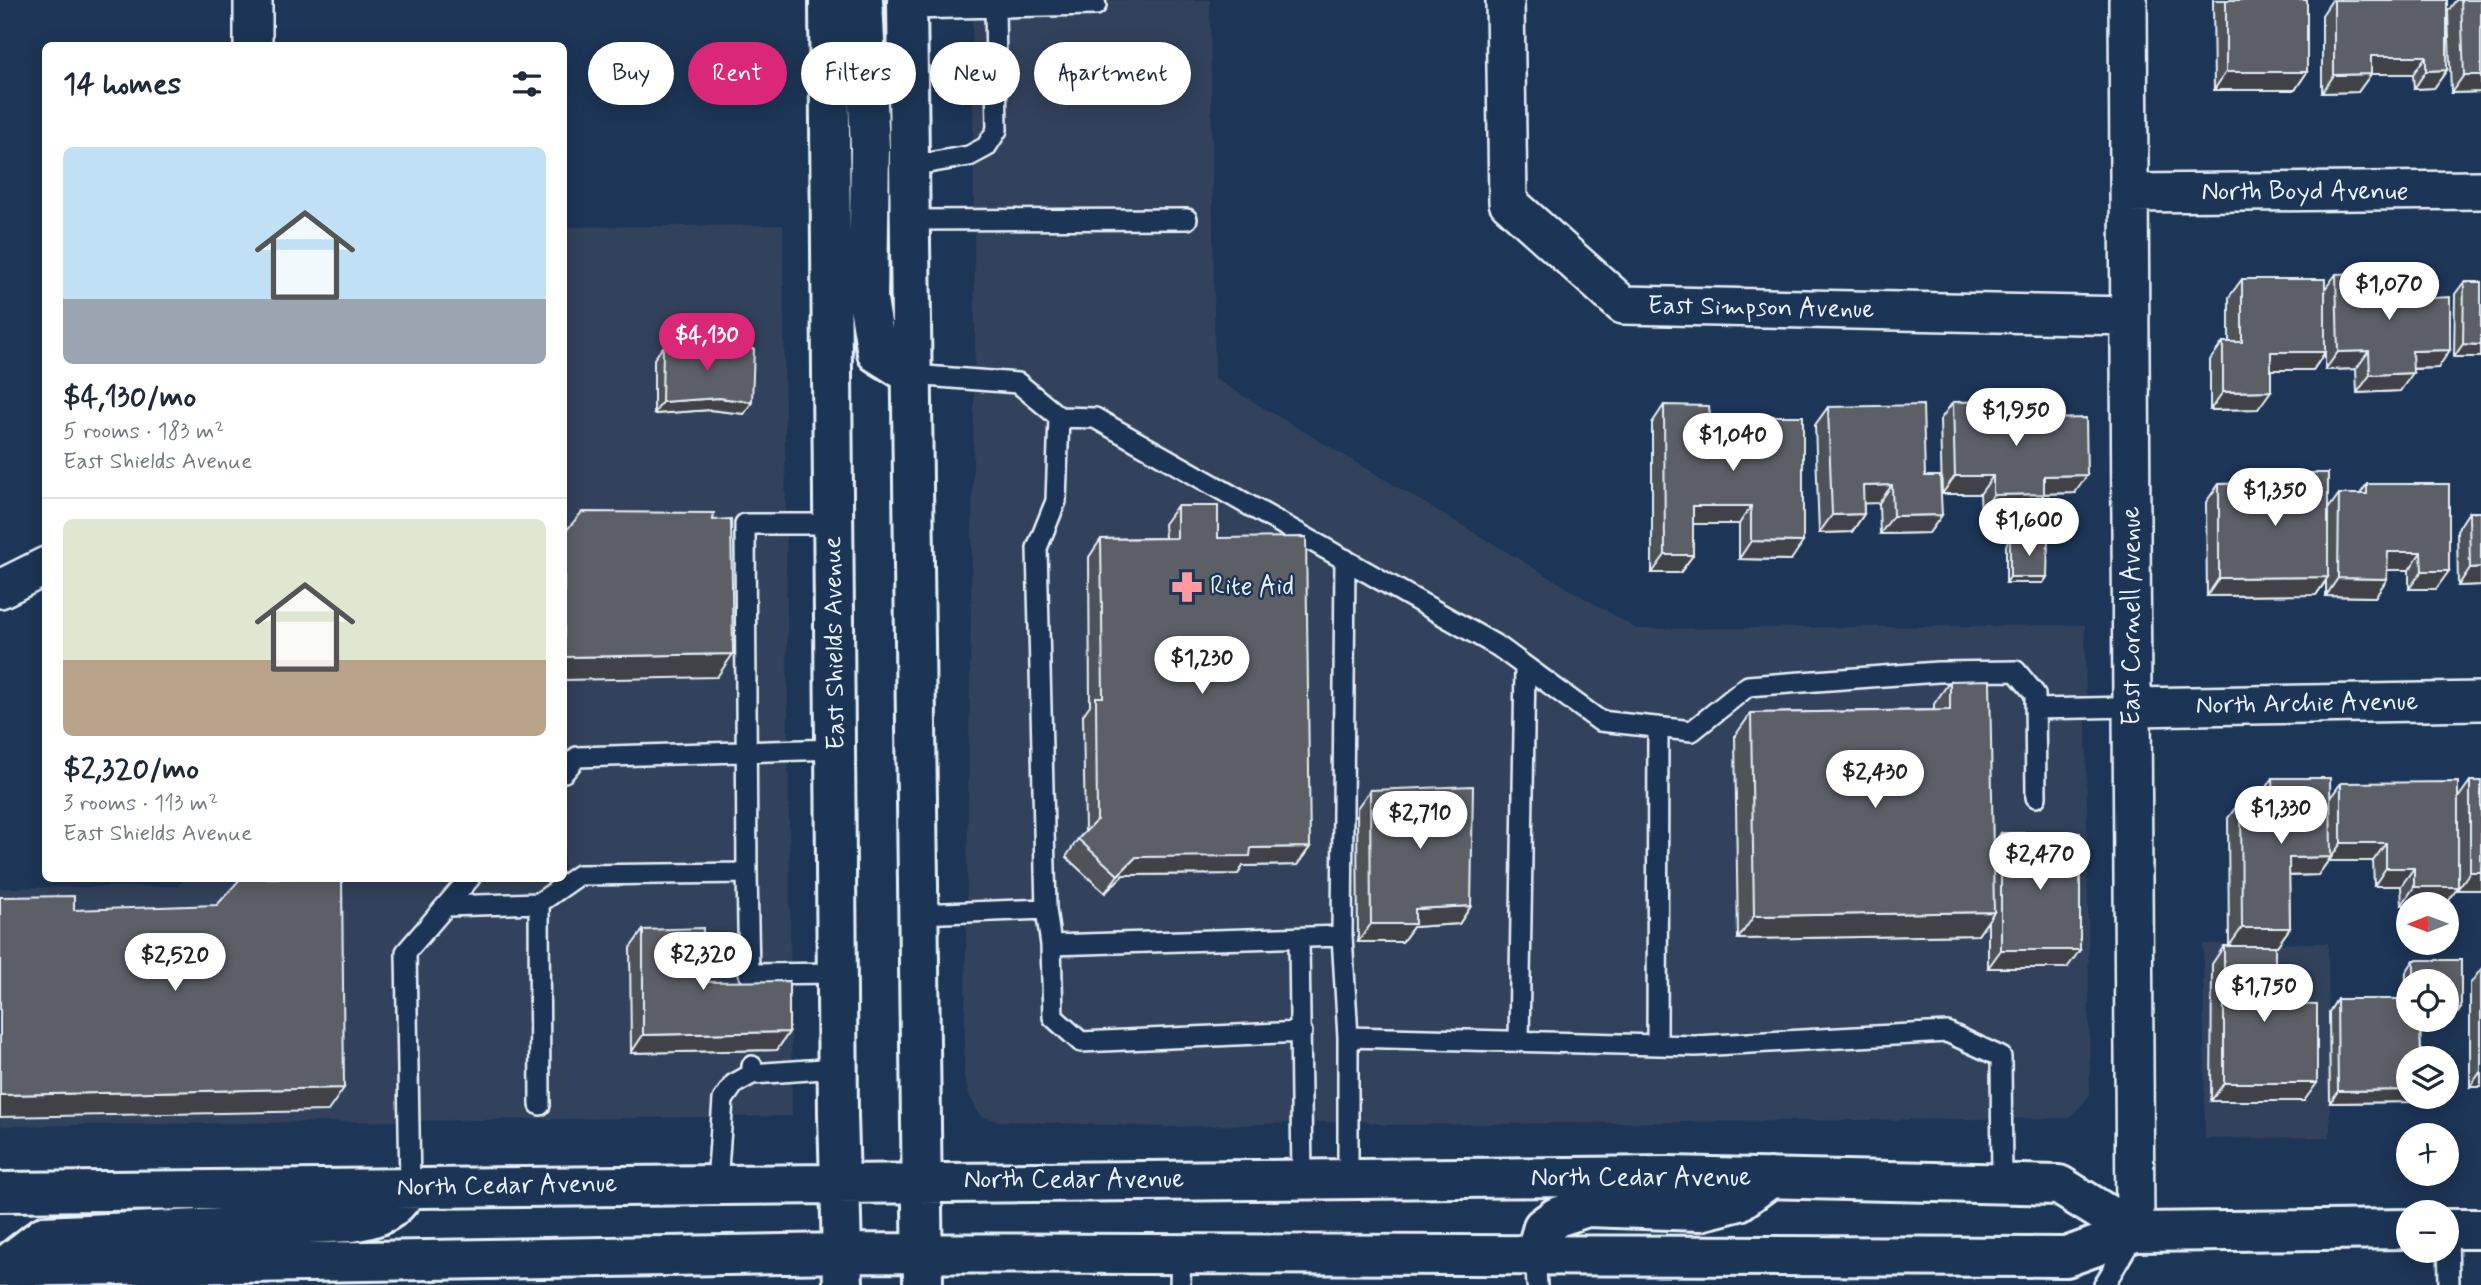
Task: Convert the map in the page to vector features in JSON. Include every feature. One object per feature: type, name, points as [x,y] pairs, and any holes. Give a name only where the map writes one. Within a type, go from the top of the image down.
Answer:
[{"type":"main road","name":"East Shields Avenue","points":[[829,0],[839,1182],[843,1269]]},
{"type":"main road","points":[[863,0],[870,147],[868,300],[877,353],[912,375]]},
{"type":"main road","points":[[907,4],[923,1269]]},
{"type":"main road","name":"North Cedar Avenue","points":[[0,1192],[839,1182],[1656,1176],[1770,1178],[2059,1185],[2135,1232]]},
{"type":"main road","points":[[1536,1270],[1543,1227],[1557,1217],[1587,1207],[1700,1211],[1739,1201],[1770,1178]]},
{"type":"main road","points":[[3,1273],[44,1236],[351,1222],[376,1217],[397,1206],[410,1187]]},
{"type":"main road","points":[[3,1273],[843,1269],[1536,1270],[2066,1257],[2135,1232],[2396,1229]]},
{"type":"street","points":[[253,0],[253,42]]},
{"type":"street","name":"East Simpson Avenue","points":[[1505,0],[1508,202],[1623,305],[2130,316]]},
{"type":"street","name":"East Cornell Avenue","points":[[2128,0],[2135,1232]]},
{"type":"street","name":"North Boyd Avenue","points":[[2129,193],[2481,190]]},
{"type":"street","points":[[0,589],[42,568]]},
{"type":"street","name":"North Archie Avenue","points":[[2132,707],[2481,701]]},
{"type":"lane","points":[[907,4],[995,7],[1096,5]]},
{"type":"lane","points":[[909,166],[969,156],[986,146],[997,130],[995,7]]},
{"type":"lane","points":[[910,220],[1187,219]]},
{"type":"lane","points":[[912,375],[1018,383],[1059,418],[1095,418],[1499,647],[1600,721],[1692,731],[1748,686],[1938,672],[2016,671],[2035,694],[2036,797]]},
{"type":"lane","points":[[1059,418],[1056,501],[1037,548],[1046,909],[1051,945],[1053,1017],[1081,1042],[1302,1032]]},
{"type":"lane","points":[[833,524],[745,524],[747,873],[749,981],[838,973]]},
{"type":"lane","points":[[1345,559],[1342,936],[1348,1037],[1348,1179]]},
{"type":"lane","points":[[1519,1041],[1525,667]]},
{"type":"lane","points":[[2035,709],[2132,707]]},
{"type":"lane","points":[[1657,1045],[1658,727]]},
{"type":"lane","points":[[567,769],[577,757],[836,749]]},
{"type":"lane","points":[[446,906],[539,903],[579,875],[747,873]]},
{"type":"lane","points":[[410,1187],[405,952],[467,882]]},
{"type":"lane","points":[[539,903],[540,1105]]},
{"type":"lane","points":[[918,914],[1046,909]]},
{"type":"lane","points":[[1051,945],[1342,936]]},
{"type":"lane","points":[[1299,938],[1302,1179]]},
{"type":"lane","points":[[1348,1037],[1696,1046],[1947,1032],[2001,1057],[2002,1184]]},
{"type":"lane","points":[[717,1184],[723,1100],[734,1084],[752,1070],[838,1068]]},
{"type":"lane","points":[[2104,1285],[2135,1232]]},
{"type":"lane","points":[[2449,1285],[2453,1263]]},
{"type":"shaded area","points":[[972,0],[1210,0],[1215,379],[1637,629],[2085,625],[2090,1095],[2070,1118],[1384,1125],[1364,1121],[1167,1127],[1000,1121],[980,1116],[964,1078],[975,333],[973,105],[1020,105],[1020,42],[972,42]]},
{"type":"shaded area","points":[[783,225],[792,1116],[0,1126],[0,888],[178,886],[182,882],[567,882],[567,227]]},
{"type":"shaded area","points":[[2328,943],[2330,1137],[2205,1139],[2203,944]]},
{"type":"building","points":[[2226,0],[2307,0],[2307,72],[2226,72]]},
{"type":"building","points":[[2334,0],[2447,0],[2447,70],[2426,71],[2426,56],[2371,56],[2371,74],[2334,75]]},
{"type":"building","points":[[2461,0],[2481,0],[2481,75],[2464,75]]},
{"type":"building","points":[[2389,272],[2390,286],[2415,285],[2415,299],[2450,297],[2450,350],[2412,351],[2413,373],[2370,375],[2369,351],[2338,352],[2336,274]]},
{"type":"building","points":[[2242,279],[2325,279],[2325,352],[2271,352],[2271,391],[2223,392],[2223,342],[2242,342]]},
{"type":"building","points":[[2464,282],[2481,282],[2481,345],[2463,344]]},
{"type":"building","points":[[720,346],[754,349],[752,402],[719,398],[662,402],[663,347]]},
{"type":"building","points":[[2001,401],[2002,420],[2086,418],[2087,475],[2044,476],[2044,494],[1993,495],[1993,476],[1955,476],[1953,402]]},
{"type":"building","points":[[1664,405],[1709,406],[1710,416],[1803,416],[1803,542],[1751,541],[1751,506],[1693,506],[1693,555],[1665,555]]},
{"type":"building","points":[[1923,405],[1925,476],[1940,476],[1942,515],[1893,516],[1892,485],[1863,486],[1864,514],[1832,515],[1828,407]]},
{"type":"building","points":[[2280,473],[2328,473],[2328,577],[2219,578],[2219,484],[2280,483]]},
{"type":"building","points":[[2367,484],[2449,484],[2449,571],[2422,571],[2421,552],[2388,552],[2387,579],[2338,578],[2339,494],[2367,494]]},
{"type":"building","name":"Rite Aid","points":[[1177,506],[1218,506],[1218,538],[1306,537],[1310,847],[1251,848],[1250,856],[1136,857],[1118,875],[1078,839],[1097,820],[1096,697],[1103,697],[1101,539],[1177,538]]},
{"type":"building","points":[[582,512],[714,513],[713,520],[731,519],[733,654],[567,657],[567,530]]},
{"type":"building","points":[[2469,512],[2481,512],[2481,567],[2470,568]]},
{"type":"building","points":[[2010,538],[2048,539],[2047,577],[2010,577]]},
{"type":"building","points":[[1990,680],[1994,912],[1754,916],[1751,713],[1950,710],[1950,681]]},
{"type":"building","points":[[2273,778],[2330,778],[2331,857],[2289,858],[2290,928],[2242,928],[2241,800],[2274,799]]},
{"type":"building","points":[[2470,781],[2481,781],[2481,872],[2470,872]]},
{"type":"building","points":[[2458,782],[2458,887],[2414,887],[2414,868],[2386,868],[2386,843],[2341,843],[2341,783]]},
{"type":"building","points":[[1473,786],[1471,906],[1415,909],[1415,924],[1371,924],[1370,790]]},
{"type":"building","points":[[2001,833],[2080,833],[2080,950],[2001,950]]},
{"type":"building","points":[[237,882],[342,882],[344,1088],[0,1095],[0,897],[74,896],[74,910],[217,905]]},
{"type":"building","points":[[703,928],[703,982],[789,981],[789,1032],[643,1035],[643,930]]},
{"type":"building","points":[[2224,946],[2275,946],[2275,1004],[2317,1005],[2317,1083],[2224,1083]]},
{"type":"building","points":[[2414,960],[2461,960],[2461,1008],[2459,969],[2414,969]]},
{"type":"building","points":[[2337,999],[2396,999],[2396,1032],[2420,1032],[2421,1046],[2396,1046],[2396,1090],[2338,1091]]},
{"type":"place","name":"Rite Aid","points":[[1187,587]]}]
